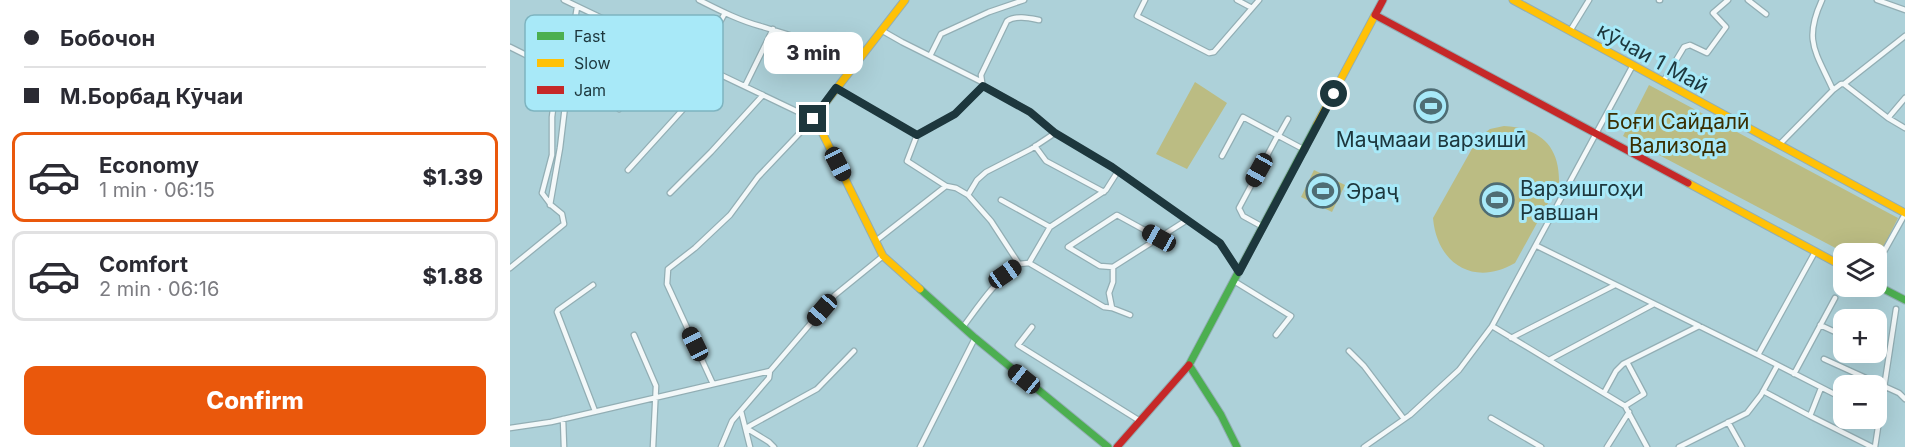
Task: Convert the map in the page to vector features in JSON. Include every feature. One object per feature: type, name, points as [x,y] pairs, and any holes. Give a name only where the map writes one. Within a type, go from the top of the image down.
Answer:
[{"type":"street","points":[[564,0],[594,15]]},
{"type":"street","points":[[699,0],[725,13],[807,40],[857,63]]},
{"type":"street","points":[[710,6],[713,0]]},
{"type":"street","points":[[714,384],[667,284],[668,269],[695,248],[729,215],[758,177],[813,119],[905,0]]},
{"type":"street","points":[[930,56],[941,34],[1005,5],[1024,0]]},
{"type":"street","points":[[1145,0],[1137,16],[1209,53],[1214,52],[1259,0]]},
{"type":"street","points":[[1237,0],[1252,8]]},
{"type":"street","points":[[1118,447],[1189,365],[1383,0]]},
{"type":"street","name":"кӯчаи 1 Май","points":[[1513,0],[1905,213]]},
{"type":"street","points":[[1570,31],[1590,0]]},
{"type":"street","points":[[1663,82],[1684,47],[1690,45],[1707,53],[1717,42],[1726,27],[1713,13],[1728,0]]},
{"type":"street","points":[[1748,0],[1766,14]]},
{"type":"street","points":[[1822,0],[1814,18],[1812,42],[1833,90]]},
{"type":"street","points":[[1877,0],[1905,10]]},
{"type":"street","points":[[1005,5],[1011,18]]},
{"type":"street","points":[[576,15],[577,7]]},
{"type":"street","points":[[723,17],[725,13]]},
{"type":"street","points":[[1376,15],[1833,261]]},
{"type":"street","points":[[1020,264],[991,221],[968,195],[956,188],[946,186],[906,161],[917,135],[955,114],[982,84],[981,75],[1007,21],[1011,18],[1028,17],[1039,20]]},
{"type":"street","points":[[745,86],[773,29]]},
{"type":"street","points":[[881,30],[1030,112],[1055,133],[1119,171],[1220,243],[1239,272]]},
{"type":"street","points":[[1779,145],[1833,90],[1840,84],[1844,84],[1905,36]]},
{"type":"street","points":[[510,47],[525,54]]},
{"type":"street","points":[[1365,447],[1404,419],[1459,370],[1492,326],[1597,136],[1633,65]]},
{"type":"street","points":[[723,76],[813,119],[819,126],[883,256],[975,338],[1107,447]]},
{"type":"street","points":[[1844,84],[1888,118],[1905,128]]},
{"type":"street","points":[[836,88],[917,135]]},
{"type":"street","points":[[670,193],[763,95]]},
{"type":"street","points":[[1888,118],[1905,98]]},
{"type":"street","points":[[510,268],[564,224],[562,214],[550,205],[542,193],[552,155],[553,111]]},
{"type":"street","points":[[550,205],[565,111]]},
{"type":"street","points":[[628,170],[682,111]]},
{"type":"street","points":[[1222,156],[1243,117],[1305,150]]},
{"type":"street","points":[[1263,227],[1243,216],[1239,208],[1288,119]]},
{"type":"street","points":[[968,195],[977,180],[986,172],[1055,133]]},
{"type":"street","points":[[1035,146],[1046,161],[1104,192]]},
{"type":"street","points":[[1029,263],[1050,227],[1104,192],[1119,171]]},
{"type":"street","points":[[876,240],[946,186]]},
{"type":"street","points":[[1001,200],[1050,227]]},
{"type":"street","points":[[1887,246],[1905,213]]},
{"type":"street","points":[[1159,238],[1117,215],[1068,247],[1100,266],[1113,267],[1159,238],[1187,220]]},
{"type":"street","points":[[1537,246],[1833,394]]},
{"type":"street","points":[[1758,355],[1815,252]]},
{"type":"street","points":[[721,447],[732,421],[769,378],[770,371],[835,295],[883,256]]},
{"type":"street","points":[[963,327],[1005,274],[1020,264],[1029,263],[1104,307],[1130,315]]},
{"type":"street","points":[[1112,308],[1109,293],[1113,282],[1113,267]]},
{"type":"street","points":[[1234,281],[1291,316],[1276,335]]},
{"type":"street","points":[[593,285],[558,309],[558,312],[595,411]]},
{"type":"street","points":[[1511,338],[1615,285]]},
{"type":"street","points":[[1887,291],[1905,300]]},
{"type":"street","points":[[1794,374],[1835,298]]},
{"type":"street","points":[[1549,360],[1654,304]]},
{"type":"street","points":[[1887,375],[1896,309]]},
{"type":"street","points":[[1821,325],[1833,331]]},
{"type":"street","points":[[1492,326],[1625,406],[1647,447]]},
{"type":"street","points":[[1604,393],[1619,367],[1699,326]]},
{"type":"street","points":[[1032,327],[1018,345],[1140,421]]},
{"type":"street","points":[[634,335],[657,386],[652,447]]},
{"type":"street","points":[[920,447],[975,338]]},
{"type":"street","points":[[746,428],[817,389],[854,351]]},
{"type":"street","points":[[1348,351],[1364,366],[1404,419]]},
{"type":"street","points":[[1824,358],[1861,375]]},
{"type":"street","points":[[1625,406],[1644,394],[1627,362]]},
{"type":"street","points":[[1189,365],[1221,415],[1237,447]]},
{"type":"street","points":[[1679,447],[1747,413],[1777,366]]},
{"type":"street","points":[[510,428],[563,419],[770,371]]},
{"type":"street","points":[[1887,387],[1905,399]]},
{"type":"street","points":[[1810,416],[1821,388]]},
{"type":"street","points":[[1763,391],[1874,447],[1876,429]]},
{"type":"street","points":[[741,411],[750,447]]},
{"type":"street","points":[[1607,447],[1629,411]]},
{"type":"street","points":[[1491,418],[1541,447]]},
{"type":"street","points":[[563,419],[564,447]]},
{"type":"street","points":[[1728,422],[1742,447]]},
{"type":"street","points":[[746,428],[774,447]]},
{"type":"green space","points":[[1195,82],[1227,103],[1187,169],[1156,154]]},
{"type":"green space","name":"Боғи Сайдалӣ Вализода","points":[[1649,85],[1898,218],[1886,243],[1833,243],[1833,247],[1623,136]]},
{"type":"green space","points":[[1504,126],[1528,131],[1545,141],[1552,149],[1556,159],[1559,183],[1515,263],[1500,270],[1485,273],[1472,271],[1460,267],[1450,259],[1436,234],[1433,218],[1478,138],[1490,129]]},
{"type":"green space","name":"Эраҷ","points":[[1314,170],[1345,185],[1332,212],[1301,197]]},
{"type":"traffic: fast","points":[[1237,447],[1221,415],[1189,365],[1317,124]]},
{"type":"traffic: fast","points":[[920,289],[975,338],[1108,447]]},
{"type":"traffic: fast","points":[[1887,291],[1905,300]]},
{"type":"traffic: slow","points":[[905,0],[813,119],[819,126],[883,256],[920,289]]},
{"type":"traffic: slow","points":[[1513,0],[1905,213]]},
{"type":"traffic: slow","points":[[1317,124],[1375,15]]},
{"type":"traffic: slow","points":[[1688,183],[1833,261]]},
{"type":"traffic: jam","points":[[1383,0],[1375,15],[1688,183]]},
{"type":"traffic: jam","points":[[1117,447],[1189,365]]},
{"type":"place","name":"Маҷмааи варзишӣ","points":[[1431,106]]},
{"type":"place","name":"Эраҷ","points":[[1323,191]]},
{"type":"place","name":"Варзишгоҳи Равшан","points":[[1497,200]]},
{"type":"route","points":[[813,119],[836,88],[917,135],[955,114],[971,95],[983,86],[1030,112],[1055,133],[1112,167],[1220,243],[1239,272],[1334,94]]}]
